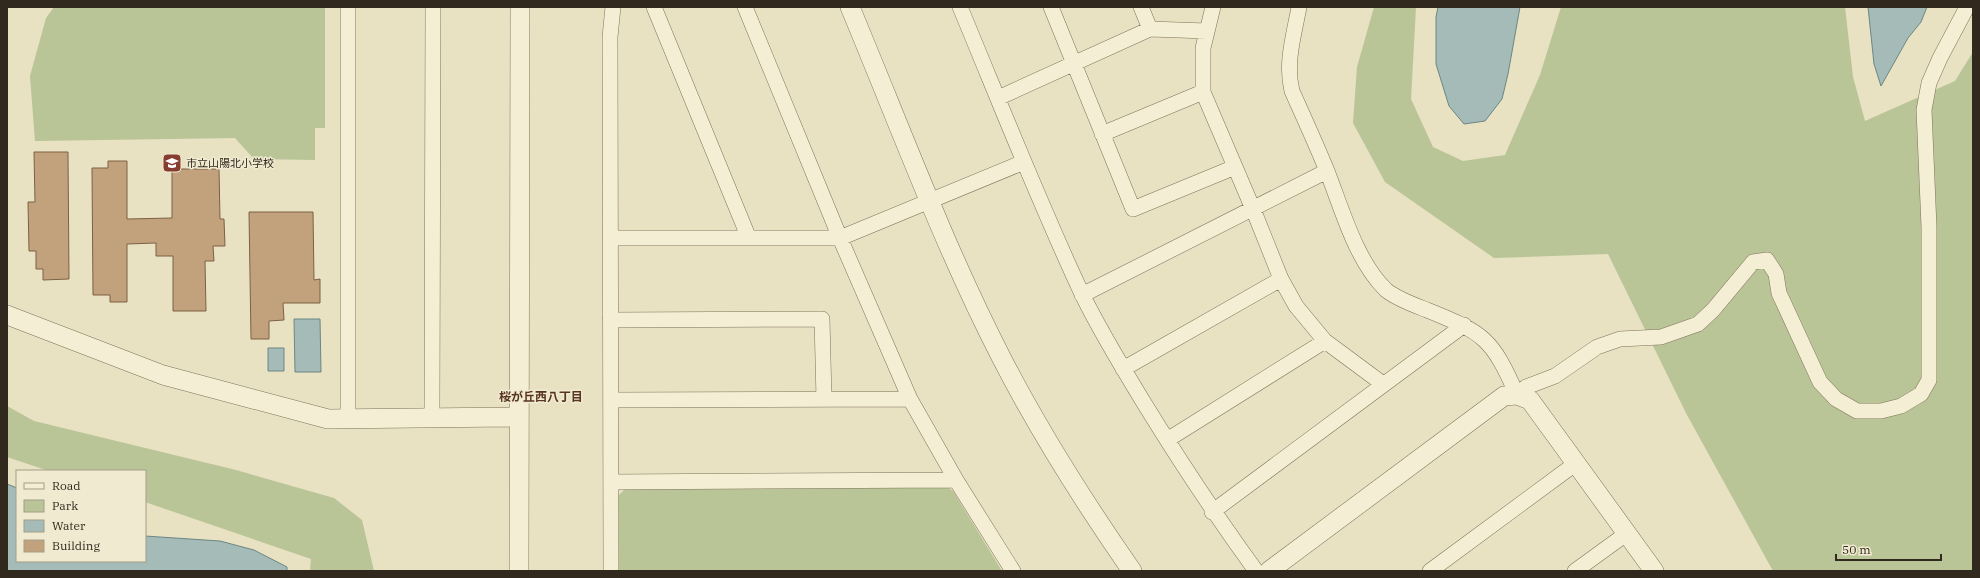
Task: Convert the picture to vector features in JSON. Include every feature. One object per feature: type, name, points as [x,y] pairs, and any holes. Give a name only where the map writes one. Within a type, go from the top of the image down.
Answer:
[{"type":"street","points":[[348,7],[348,418]]},
{"type":"street","points":[[432,417],[433,7]]},
{"type":"street","points":[[519,571],[520,7]]},
{"type":"street","points":[[611,571],[612,400],[610,320],[610,38],[613,7]]},
{"type":"street","points":[[654,7],[748,236]]},
{"type":"street","points":[[745,7],[840,238],[910,399],[956,480],[1013,571]]},
{"type":"street","points":[[850,7],[930,201],[974,302],[1002,358],[1060,463],[1096,520],[1132,571]]},
{"type":"street","points":[[960,7],[1024,162],[1082,295],[1123,369],[1212,512],[1256,571]]},
{"type":"street","points":[[1051,7],[1132,209],[1235,167]]},
{"type":"street","points":[[1141,7],[1150,29]]},
{"type":"street","points":[[1213,7],[1203,48],[1203,92],[1281,279],[1296,306],[1325,341],[1384,384]]},
{"type":"street","points":[[1299,7],[1289,64],[1289,78],[1292,91],[1327,171],[1342,211],[1366,264],[1387,290],[1406,302],[1464,325],[1489,343],[1502,363],[1517,395]]},
{"type":"street","points":[[1517,395],[1526,387],[1555,376],[1597,347],[1620,340],[1661,337],[1698,324],[1713,310],[1753,262],[1767,260],[1776,274],[1778,293],[1820,382],[1836,399],[1857,411],[1881,411],[1901,406],[1921,394],[1929,380],[1929,227],[1924,110],[1932,76],[1967,7]]},
{"type":"street","points":[[998,98],[1150,29],[1207,32]]},
{"type":"street","points":[[1102,134],[1203,92]]},
{"type":"street","points":[[610,238],[748,236],[840,238],[1024,162]]},
{"type":"street","points":[[1082,295],[1327,171]]},
{"type":"street","points":[[1123,369],[1281,279]]},
{"type":"street","points":[[7,315],[163,375],[328,419],[519,417]]},
{"type":"street","points":[[610,320],[822,319],[824,398]]},
{"type":"street","points":[[1212,512],[1464,325]]},
{"type":"street","points":[[1167,440],[1325,341]]},
{"type":"street","points":[[1269,571],[1504,396],[1517,395],[1530,400],[1654,571]]},
{"type":"street","points":[[612,400],[824,398],[910,399]]},
{"type":"street","points":[[1430,571],[1575,464]]},
{"type":"street","points":[[611,482],[956,480]]},
{"type":"street","points":[[1575,571],[1626,534]]},
{"type":"green space","points":[[54,7],[325,7],[325,128],[315,128],[315,160],[254,159],[235,138],[35,141],[30,76],[46,18]]},
{"type":"green space","points":[[1374,7],[1416,7],[1411,99],[1433,147],[1463,161],[1505,155],[1540,75],[1561,7],[1845,7],[1853,77],[1865,121],[1955,81],[1973,52],[1973,571],[1773,571],[1687,415],[1608,254],[1494,258],[1385,182],[1353,123],[1357,67]]},
{"type":"green space","points":[[7,406],[34,421],[236,470],[334,498],[362,520],[374,571],[310,571],[311,559],[146,502],[146,470],[46,470],[7,457]]},
{"type":"green space","points":[[944,485],[953,491],[1002,571],[618,571],[617,497],[626,488]]},
{"type":"water","points":[[1438,7],[1520,7],[1502,99],[1485,121],[1464,124],[1449,106],[1436,64],[1436,17]]},
{"type":"water","points":[[1868,7],[1927,7],[1921,22],[1908,38],[1881,86],[1874,64]]},
{"type":"water","points":[[294,319],[320,319],[321,372],[295,372]]},
{"type":"water","points":[[268,348],[284,348],[284,371],[268,371]]},
{"type":"water","points":[[7,484],[16,488],[16,562],[146,562],[146,536],[220,541],[254,550],[287,567],[287,571],[7,571]]},
{"type":"building","points":[[34,152],[68,152],[69,279],[43,280],[43,269],[36,269],[36,251],[29,251],[28,202],[35,202]]},
{"type":"building","points":[[108,161],[127,161],[127,219],[172,218],[172,169],[219,169],[220,219],[224,219],[225,246],[213,246],[214,261],[205,261],[206,311],[173,311],[173,256],[156,256],[156,243],[127,244],[127,302],[110,302],[110,295],[93,295],[92,168],[108,168]]},
{"type":"building","points":[[249,212],[313,212],[314,280],[320,279],[320,303],[283,303],[284,320],[269,321],[269,339],[251,339]]},
{"type":"place","name":"市立山陽北小学校","points":[[172,163]]},
{"type":"district","name":"桜が丘西八丁目","points":[[541,397]]}]
